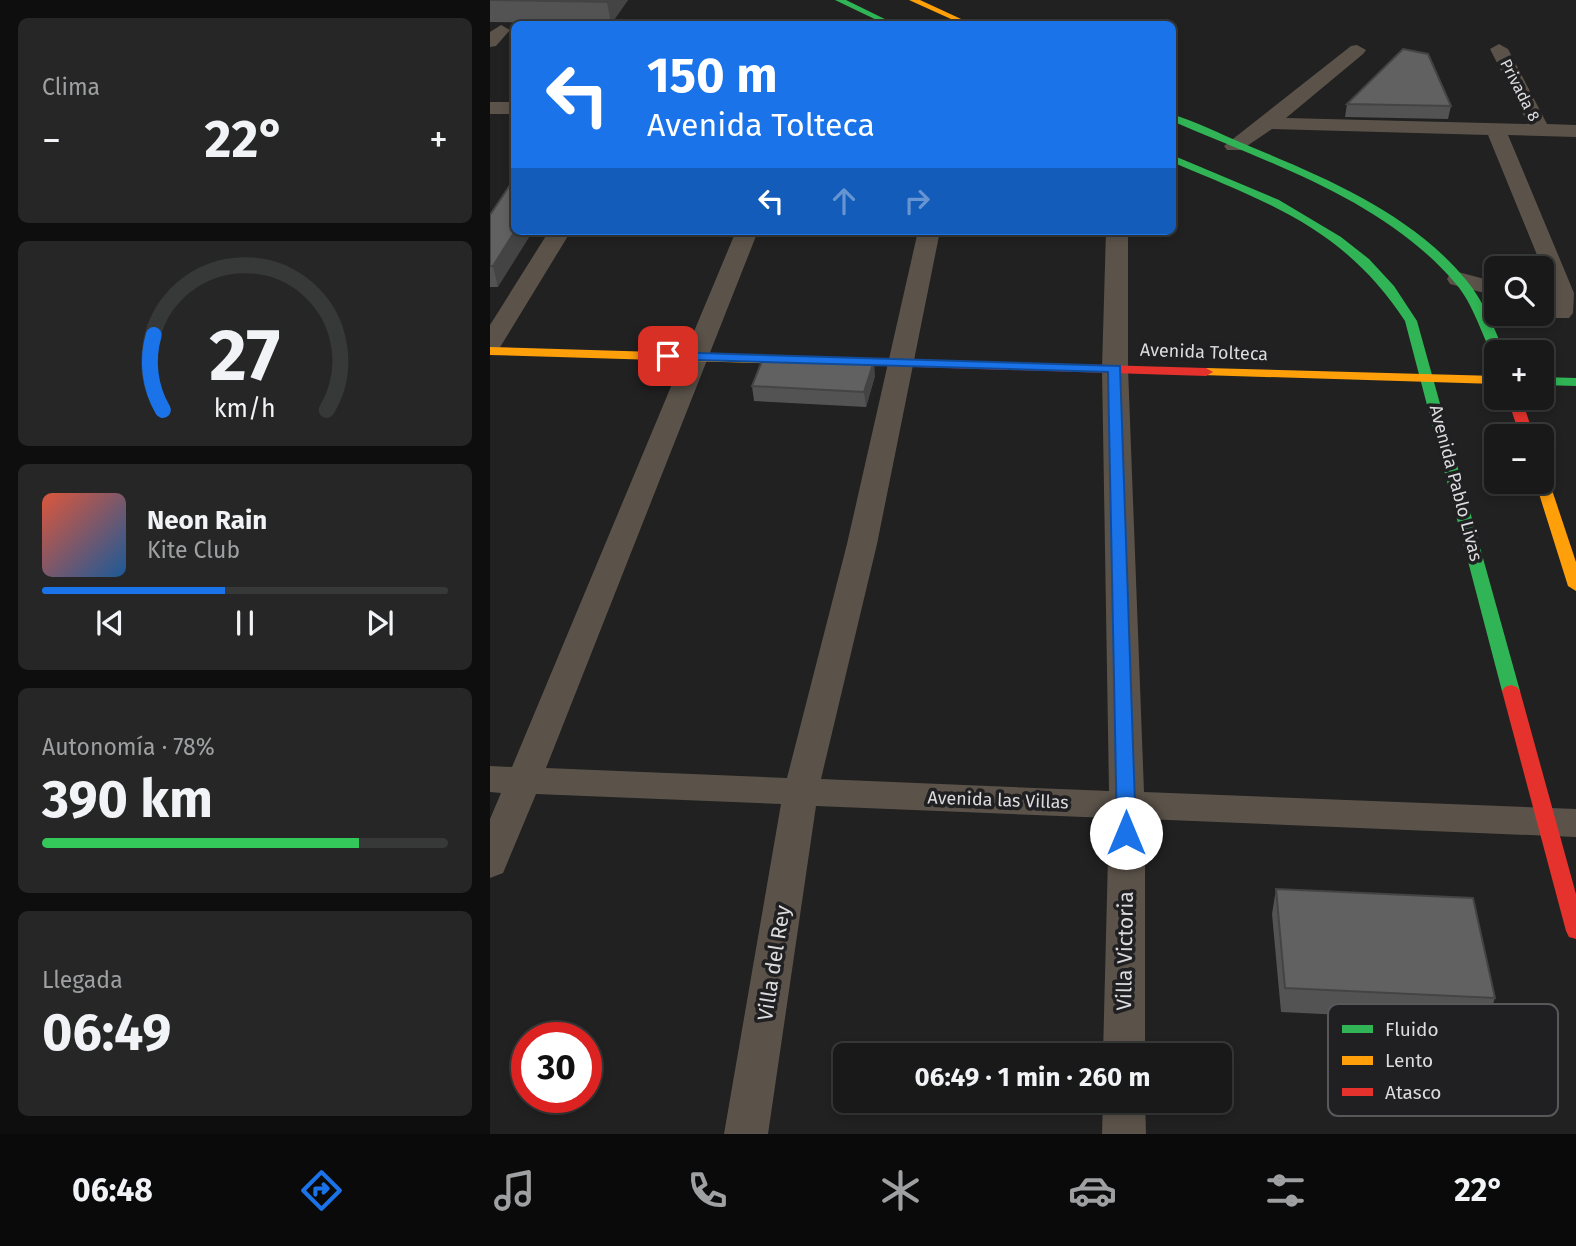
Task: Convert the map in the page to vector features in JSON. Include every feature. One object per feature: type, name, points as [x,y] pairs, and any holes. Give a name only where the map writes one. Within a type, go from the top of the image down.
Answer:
[{"type":"main road","points":[[839,0],[885,21]]},
{"type":"main road","points":[[913,0],[961,21]]},
{"type":"main road","points":[[890,21],[929,7]]},
{"type":"main road","points":[[1176,119],[1330,188],[1383,218],[1423,247],[1458,279],[1484,317],[1493,340]]},
{"type":"main road","name":"Avenida Pablo Livas","points":[[1176,160],[1301,217],[1340,240],[1370,264],[1391,288],[1411,321],[1562,822],[1576,932]]},
{"type":"main road","name":"Avenida Tolteca","points":[[490,351],[1484,380]]},
{"type":"main road","points":[[1554,381],[1576,382]]},
{"type":"main road","points":[[1546,494],[1576,586]]},
{"type":"street","name":"Privada 8","points":[[1499,48],[1541,131]]},
{"type":"street","points":[[1234,146],[1268,123],[1357,50]]},
{"type":"street","points":[[490,108],[511,108]]},
{"type":"street","points":[[1268,123],[1576,131]]},
{"type":"street","points":[[1496,130],[1555,272],[1562,293],[1559,313]]},
{"type":"street","points":[[490,344],[558,235]]},
{"type":"street","points":[[490,863],[507,780],[745,235]]},
{"type":"street","name":"Villa del Rey","points":[[747,1134],[801,791],[862,544],[928,235]]},
{"type":"street","name":"Villa Victoria","points":[[1117,235],[1115,369],[1127,805],[1124,1043]]},
{"type":"street","points":[[1458,279],[1484,286]]},
{"type":"street","name":"Avenida las Villas","points":[[507,780],[1562,822]]},
{"type":"street","points":[[1124,1113],[1124,1134]]},
{"type":"building","points":[[490,0],[608,0],[607,2]]},
{"type":"building","points":[[1403,49],[1428,54],[1451,106],[1347,104]]},
{"type":"building","points":[[511,184],[512,235],[493,266],[490,266],[490,215]]},
{"type":"building","points":[[764,356],[874,361],[864,392],[752,386]]},
{"type":"building","points":[[1276,889],[1473,898],[1495,998],[1285,988]]},
{"type":"traffic: fast","points":[[839,0],[884,21]]},
{"type":"traffic: fast","points":[[1176,119],[1327,184],[1401,228],[1433,253],[1461,282],[1493,340]]},
{"type":"traffic: fast","points":[[1176,160],[1275,203],[1337,239],[1365,262],[1390,289],[1411,321],[1511,691]]},
{"type":"traffic: fast","points":[[1554,381],[1576,382]]},
{"type":"traffic: slow","points":[[913,0],[961,21]]},
{"type":"traffic: slow","points":[[490,351],[858,362]]},
{"type":"traffic: slow","points":[[1206,372],[1484,380]]},
{"type":"traffic: slow","points":[[1546,494],[1576,586]]},
{"type":"traffic: jam","points":[[858,362],[1206,372]]},
{"type":"traffic: jam","points":[[1518,410],[1523,424]]},
{"type":"traffic: jam","points":[[1511,691],[1576,931]]},
{"type":"route","points":[[668,356],[1115,369],[1126,833]]}]
